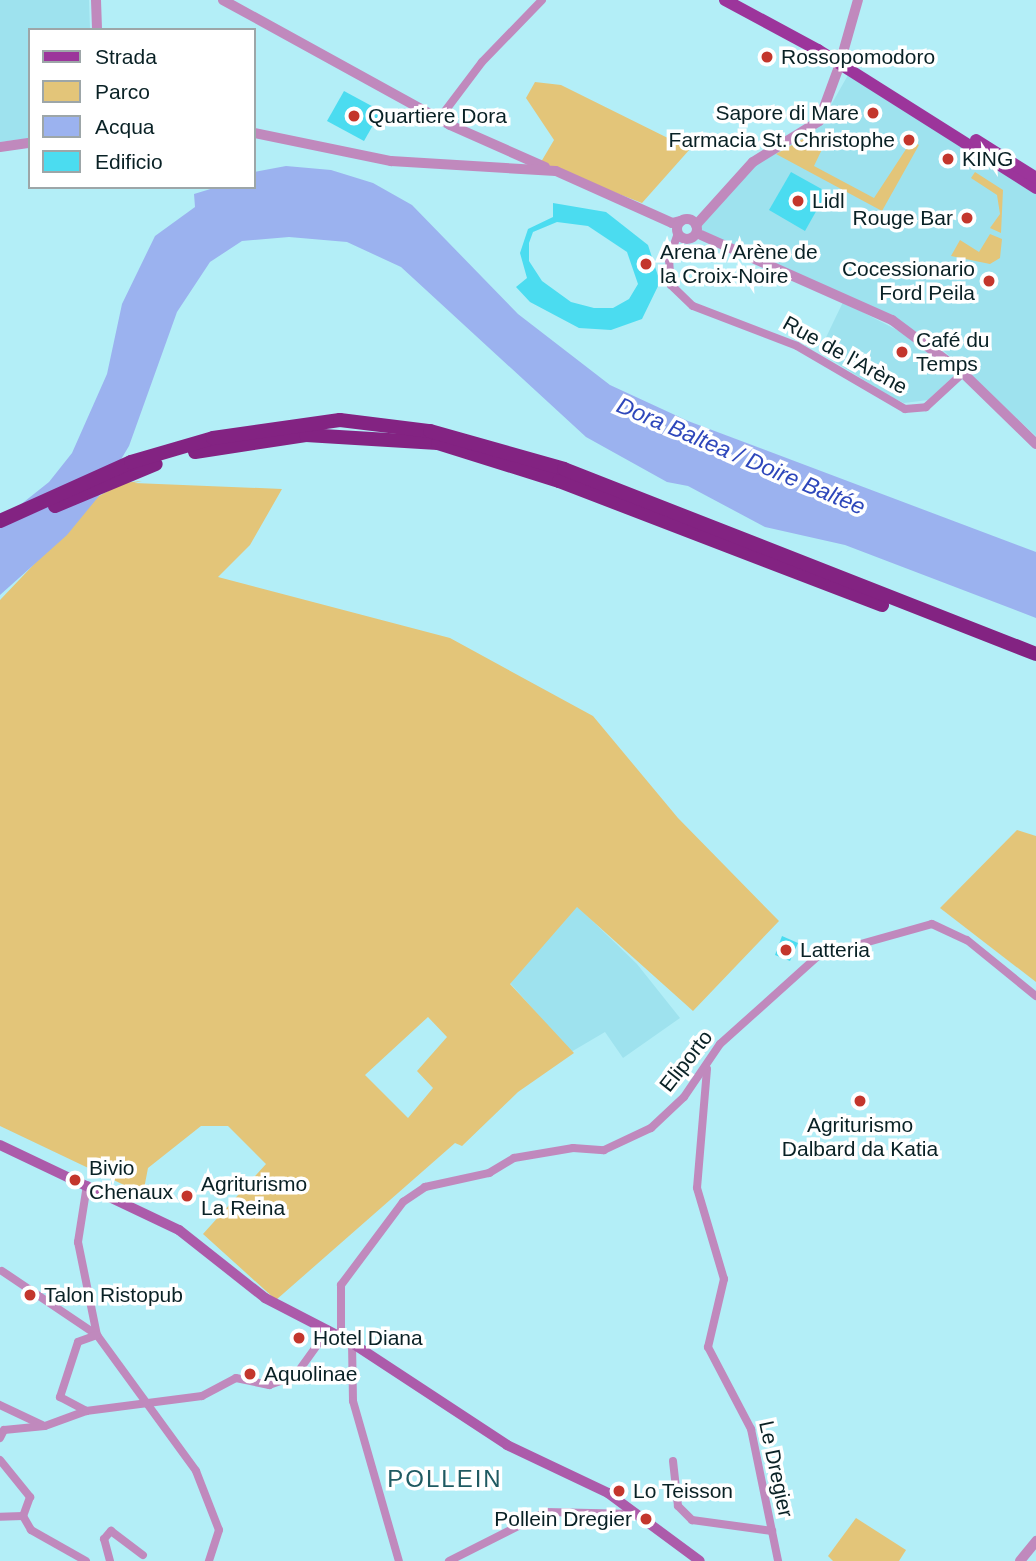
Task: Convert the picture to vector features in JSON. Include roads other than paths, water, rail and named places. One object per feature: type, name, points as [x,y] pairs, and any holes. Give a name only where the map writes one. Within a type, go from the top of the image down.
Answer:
[{"type":"highway","points":[[0,522],[175,447],[252,430],[340,420],[442,434],[564,469],[1036,654]]},
{"type":"highway","points":[[0,532],[162,461],[245,440],[306,435],[438,443],[559,481],[1036,664]]},
{"type":"main road","points":[[725,0],[841,60],[1036,188]]},
{"type":"main road","points":[[742,0],[1036,178]]},
{"type":"main road","points":[[0,1145],[179,1230],[265,1298],[341,1336],[508,1445],[586,1480],[640,1514],[699,1561]]},
{"type":"street","points":[[96,0],[97,28]]},
{"type":"street","points":[[223,0],[241,5],[439,119],[887,317],[963,373],[1036,444]]},
{"type":"street","points":[[439,119],[483,61],[542,0]]},
{"type":"street","points":[[687,230],[753,162],[819,121],[841,60],[858,0]]},
{"type":"street","points":[[256,133],[391,161],[556,171]]},
{"type":"street","points":[[0,147],[28,143]]},
{"type":"street","name":"Rue de l'Arène","points":[[687,230],[668,274],[678,298],[797,346],[897,405],[926,407],[963,373]]},
{"type":"street","name":"Eliporto","points":[[341,1336],[341,1285],[402,1202],[425,1187],[489,1172],[514,1158],[573,1148],[604,1150],[651,1128],[707,1066],[720,1044],[818,956],[932,924],[967,940],[1036,996]]},
{"type":"street","name":"Le Dregier","points":[[707,1066],[696,1188],[723,1279],[708,1347],[745,1410],[761,1459],[778,1561]]},
{"type":"street","points":[[87,1185],[78,1242],[97,1335]]},
{"type":"street","points":[[2,1271],[97,1335],[197,1471],[219,1530],[209,1561]]},
{"type":"street","points":[[0,1438],[4,1430],[45,1426],[86,1411],[202,1396],[236,1378],[269,1385],[295,1376],[328,1330]]},
{"type":"street","points":[[86,1411],[61,1397],[78,1342],[97,1335]]},
{"type":"street","points":[[352,1343],[353,1401],[399,1561]]},
{"type":"street","points":[[0,1405],[45,1426]]},
{"type":"street","points":[[0,1460],[30,1497],[23,1516],[31,1530],[86,1561]]},
{"type":"street","points":[[673,1461],[678,1506],[692,1520],[772,1531]]},
{"type":"street","points":[[449,1561],[546,1512],[640,1514]]},
{"type":"street","points":[[0,1517],[23,1516]]},
{"type":"street","points":[[110,1561],[104,1539],[111,1531],[143,1555]]},
{"type":"street","points":[[1020,1561],[1036,1541]]},
{"type":"water","name":"Dora Baltea / Doire Baltée","points":[[286,166],[331,170],[373,183],[412,205],[518,314],[610,385],[688,421],[1036,552],[1036,618],[845,545],[765,527],[688,486],[667,482],[586,437],[401,267],[347,242],[289,237],[242,241],[210,262],[177,312],[129,446],[99,496],[67,535],[0,595],[0,521],[49,482],[72,453],[107,374],[122,304],[155,236],[195,207],[194,194],[210,189],[256,189],[256,172]]},
{"type":"place","name":"Rossopomodoro","points":[[767,57]]},
{"type":"place","name":"Sapore di Mare","points":[[873,113]]},
{"type":"place","name":"Quartiere Dora","points":[[354,116]]},
{"type":"place","name":"Farmacia St. Christophe","points":[[909,140]]},
{"type":"place","name":"KING","points":[[948,159]]},
{"type":"place","name":"Lidl","points":[[798,201]]},
{"type":"place","name":"Rouge Bar","points":[[967,218]]},
{"type":"place","name":"Arena / Arène de la Croix-Noire","points":[[646,264]]},
{"type":"place","name":"Cocessionario Ford Peila","points":[[989,281]]},
{"type":"place","name":"Café du Temps","points":[[902,352]]},
{"type":"place","name":"Latteria","points":[[786,950]]},
{"type":"place","name":"Agriturismo Dalbard da Katia","points":[[860,1101]]},
{"type":"place","name":"Bivio Chenaux","points":[[75,1180]]},
{"type":"place","name":"Agriturismo La Reina","points":[[187,1196]]},
{"type":"place","name":"Talon Ristopub","points":[[30,1295]]},
{"type":"place","name":"Hotel Diana","points":[[299,1338]]},
{"type":"place","name":"Aquolinae","points":[[250,1374]]},
{"type":"place","name":"Lo Teisson","points":[[619,1491]]},
{"type":"place","name":"Pollein Dregier","points":[[646,1519]]},
{"type":"district","name":"POLLEIN","points":[[445,1479]]}]
